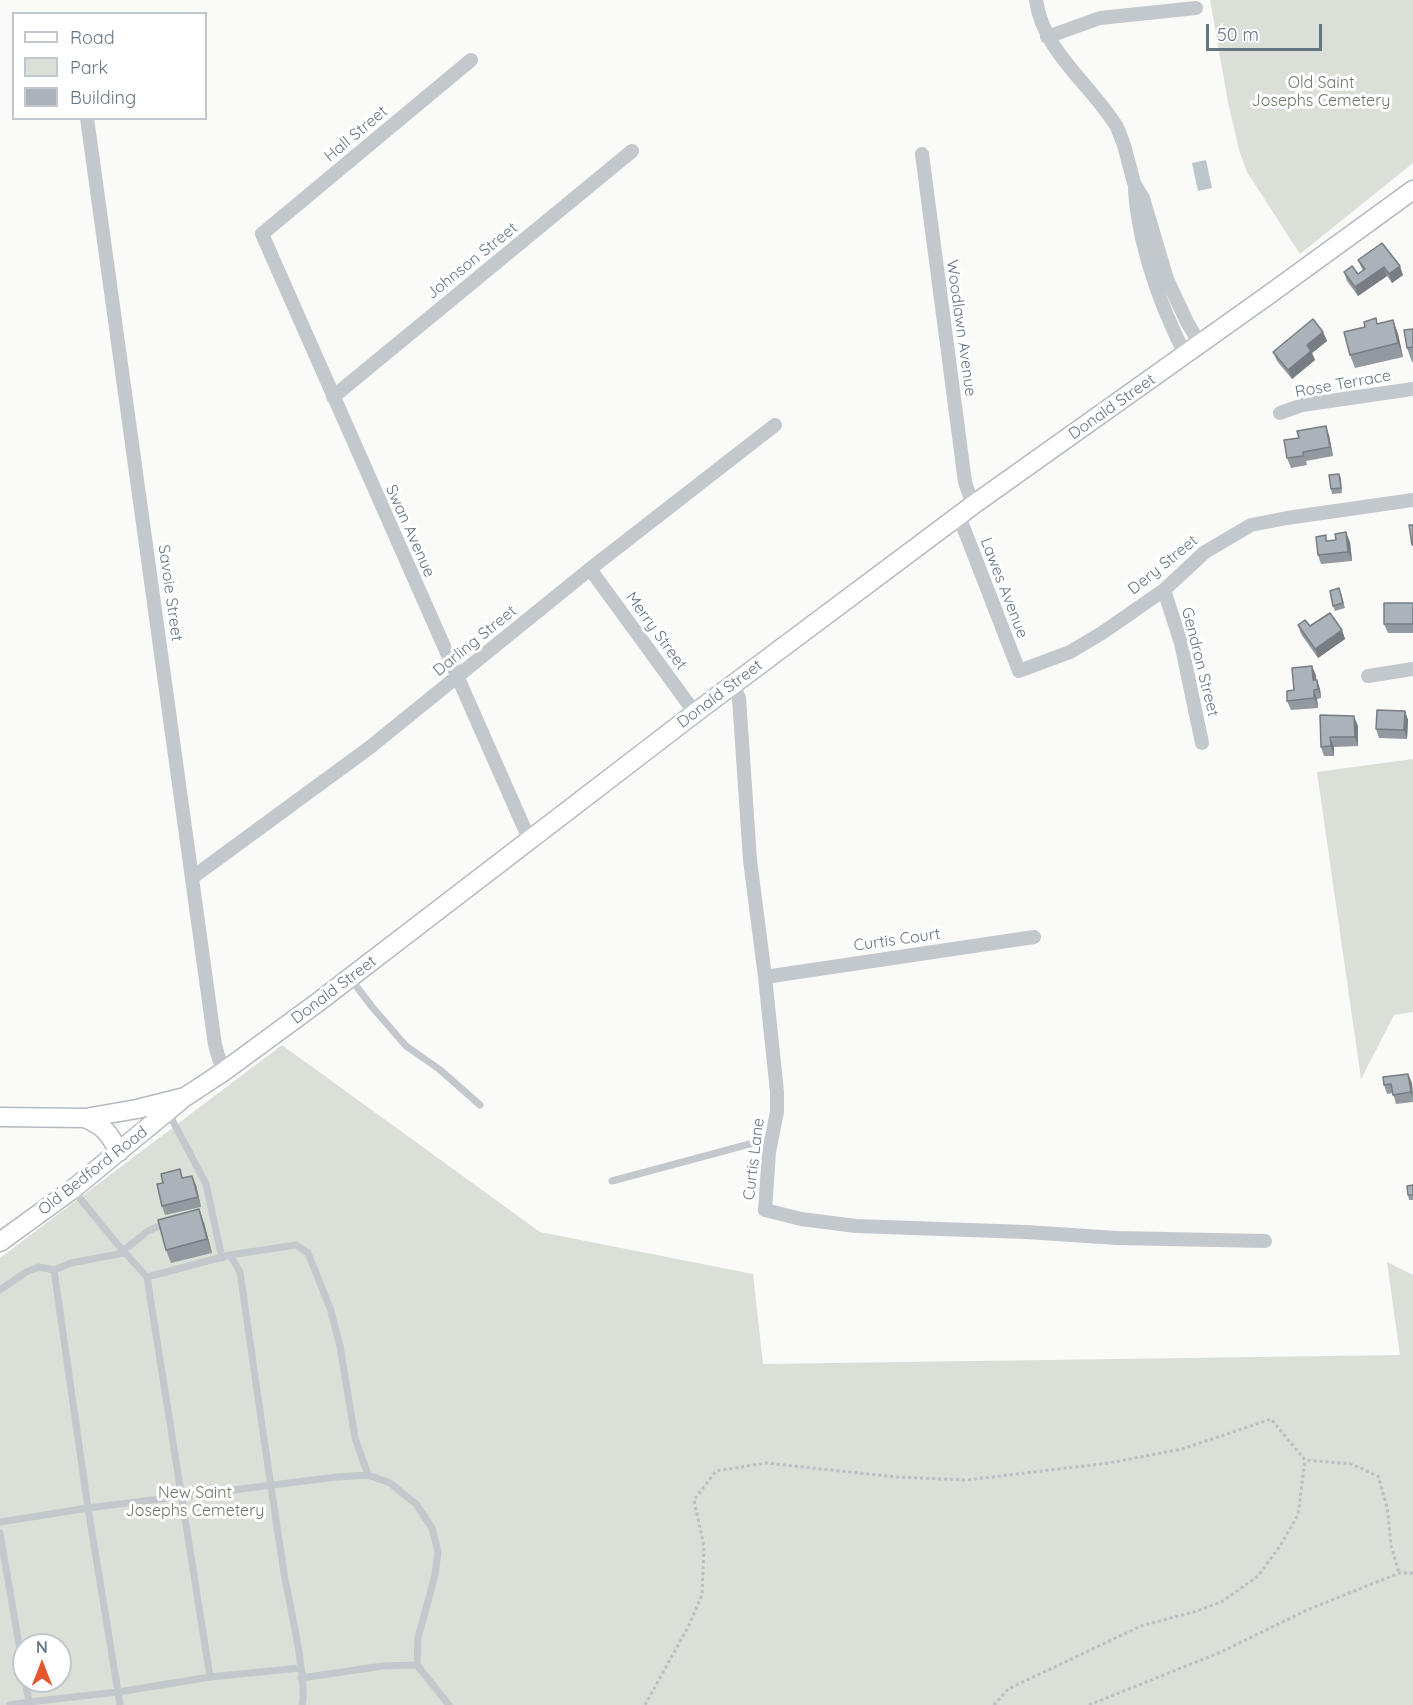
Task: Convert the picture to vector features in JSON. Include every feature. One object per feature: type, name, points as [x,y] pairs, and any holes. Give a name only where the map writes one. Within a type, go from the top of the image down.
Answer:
[{"type":"street","points":[[1036,0],[1038,15],[1047,36],[1112,120],[1124,145],[1134,183],[1143,198],[1162,262],[1193,349]]},
{"type":"street","points":[[1047,36],[1100,18],[1196,8]]},
{"type":"street","name":"Hall Street","points":[[262,234],[471,60]]},
{"type":"street","name":"Savoie Street","points":[[87,120],[215,1045],[223,1072]]},
{"type":"street","name":"Johnson Street","points":[[333,397],[632,151]]},
{"type":"street","name":"Woodlawn Avenue","points":[[922,154],[965,482],[966,511]]},
{"type":"street","name":"Donald Street","points":[[0,1117],[85,1118],[137,1109],[185,1097],[223,1072],[350,978],[695,713],[966,511],[1413,190]]},
{"type":"street","name":"Swan Avenue","points":[[262,234],[456,678],[530,840]]},
{"type":"street","name":"Rose Terrace","points":[[1280,413],[1302,405],[1413,389]]},
{"type":"street","name":"Darling Street","points":[[193,877],[369,748],[590,569],[775,425]]},
{"type":"street","name":"Dery Street","points":[[1019,671],[1071,652],[1102,633],[1164,590],[1205,552],[1251,525],[1413,500]]},
{"type":"street","name":"Lawes Avenue","points":[[966,511],[1019,671]]},
{"type":"street","name":"Merry Street","points":[[590,569],[695,713]]},
{"type":"street","name":"Gendron Street","points":[[1164,590],[1181,643],[1202,743]]},
{"type":"street","points":[[1368,676],[1413,669]]},
{"type":"street","name":"Curtis Lane","points":[[733,685],[739,698],[750,861],[777,1092],[777,1112],[772,1138],[765,1210],[801,1219],[856,1226],[936,1231],[1265,1241]]},
{"type":"street","name":"Curtis Court","points":[[765,976],[1034,937]]},
{"type":"street","name":"Old Bedford Road","points":[[0,1242],[73,1189],[185,1097]]},
{"type":"street","points":[[85,1118],[109,1132],[119,1152]]},
{"type":"lane","points":[[350,978],[372,1008],[406,1046],[439,1069],[480,1105]]},
{"type":"lane","points":[[168,1112],[206,1184],[226,1256],[240,1272],[270,1486],[300,1668],[303,1703]]},
{"type":"lane","points":[[612,1181],[772,1138]]},
{"type":"lane","points":[[73,1189],[147,1277],[210,1677]]},
{"type":"lane","points":[[202,1214],[213,1211]]},
{"type":"lane","points":[[0,1290],[26,1272],[39,1267],[54,1270],[71,1263],[124,1252],[148,1231],[171,1221]]},
{"type":"lane","points":[[147,1277],[226,1256],[296,1245],[308,1253],[330,1308],[340,1346],[355,1438],[368,1475]]},
{"type":"lane","points":[[54,1270],[88,1508],[120,1705]]},
{"type":"lane","points":[[0,1522],[88,1508],[309,1480],[368,1475],[390,1483],[416,1504],[432,1528],[438,1551],[435,1575],[418,1638],[417,1665],[449,1705]]},
{"type":"lane","points":[[0,1533],[17,1633]]},
{"type":"lane","points":[[301,1678],[383,1666],[417,1665]]},
{"type":"lane","points":[[10,1705],[118,1692],[210,1677],[300,1668]]},
{"type":"path","points":[[645,1705],[688,1627],[702,1594],[704,1547],[694,1500],[716,1471],[766,1463],[896,1477],[967,1480],[1109,1463],[1182,1449],[1271,1419],[1305,1460],[1351,1464],[1378,1476],[1387,1507],[1391,1545],[1399,1573]]},
{"type":"path","points":[[994,1705],[1008,1689],[1141,1626],[1223,1602],[1258,1576],[1280,1546],[1298,1515],[1305,1460]]},
{"type":"path","points":[[1089,1705],[1221,1652],[1307,1610],[1399,1573],[1413,1573]]},
{"type":"green space","name":"Old Saint Josephs Cemetery","points":[[1210,0],[1413,0],[1413,163],[1300,254],[1247,172],[1239,150]]},
{"type":"green space","points":[[1413,759],[1413,1012],[1394,1015],[1361,1079],[1317,772]]},
{"type":"green space","name":"New Saint Josephs Cemetery","points":[[282,1045],[540,1232],[753,1274],[763,1364],[1400,1355],[1387,1262],[1413,1275],[1413,1705],[0,1705],[0,1258]]},
{"type":"shaded area","points":[[1206,160],[1212,188],[1198,191],[1192,163]]},
{"type":"building","points":[[1382,243],[1400,266],[1389,274],[1384,267],[1355,287],[1344,272],[1352,266],[1358,274],[1365,269],[1358,260]]},
{"type":"building","points":[[1376,318],[1377,324],[1393,320],[1398,343],[1350,355],[1344,332],[1365,327],[1364,322]]},
{"type":"building","points":[[1313,319],[1323,332],[1307,345],[1311,351],[1288,370],[1273,352]]},
{"type":"building","points":[[1413,329],[1413,347],[1407,348],[1404,330]]},
{"type":"building","points":[[1326,426],[1330,447],[1303,452],[1303,456],[1287,458],[1284,440],[1299,438],[1297,431]]},
{"type":"building","points":[[1339,474],[1341,488],[1331,489],[1329,475]]},
{"type":"building","points":[[1409,525],[1413,525],[1413,545],[1412,545]]},
{"type":"building","points":[[1346,532],[1348,552],[1318,555],[1316,537],[1326,535],[1326,541],[1336,540],[1335,534]]},
{"type":"building","points":[[1339,588],[1343,603],[1333,606],[1330,591]]},
{"type":"building","points":[[1384,603],[1413,603],[1413,624],[1384,624]]},
{"type":"building","points":[[1330,613],[1342,630],[1315,649],[1298,625],[1305,620],[1310,626]]},
{"type":"building","points":[[1312,666],[1313,680],[1317,680],[1318,689],[1314,690],[1314,698],[1287,701],[1287,691],[1294,690],[1292,668]]},
{"type":"building","points":[[1377,710],[1405,711],[1404,730],[1376,729]]},
{"type":"building","points":[[1320,715],[1354,716],[1355,737],[1330,737],[1331,746],[1321,747]]},
{"type":"building","points":[[1408,1074],[1411,1092],[1393,1095],[1391,1084],[1384,1085],[1383,1077]]},
{"type":"building","points":[[180,1169],[182,1178],[192,1176],[198,1197],[162,1206],[157,1184],[163,1183],[161,1174]]},
{"type":"building","points":[[1413,1185],[1413,1195],[1408,1195],[1407,1186]]},
{"type":"building","points":[[199,1209],[207,1239],[166,1250],[158,1220]]}]
